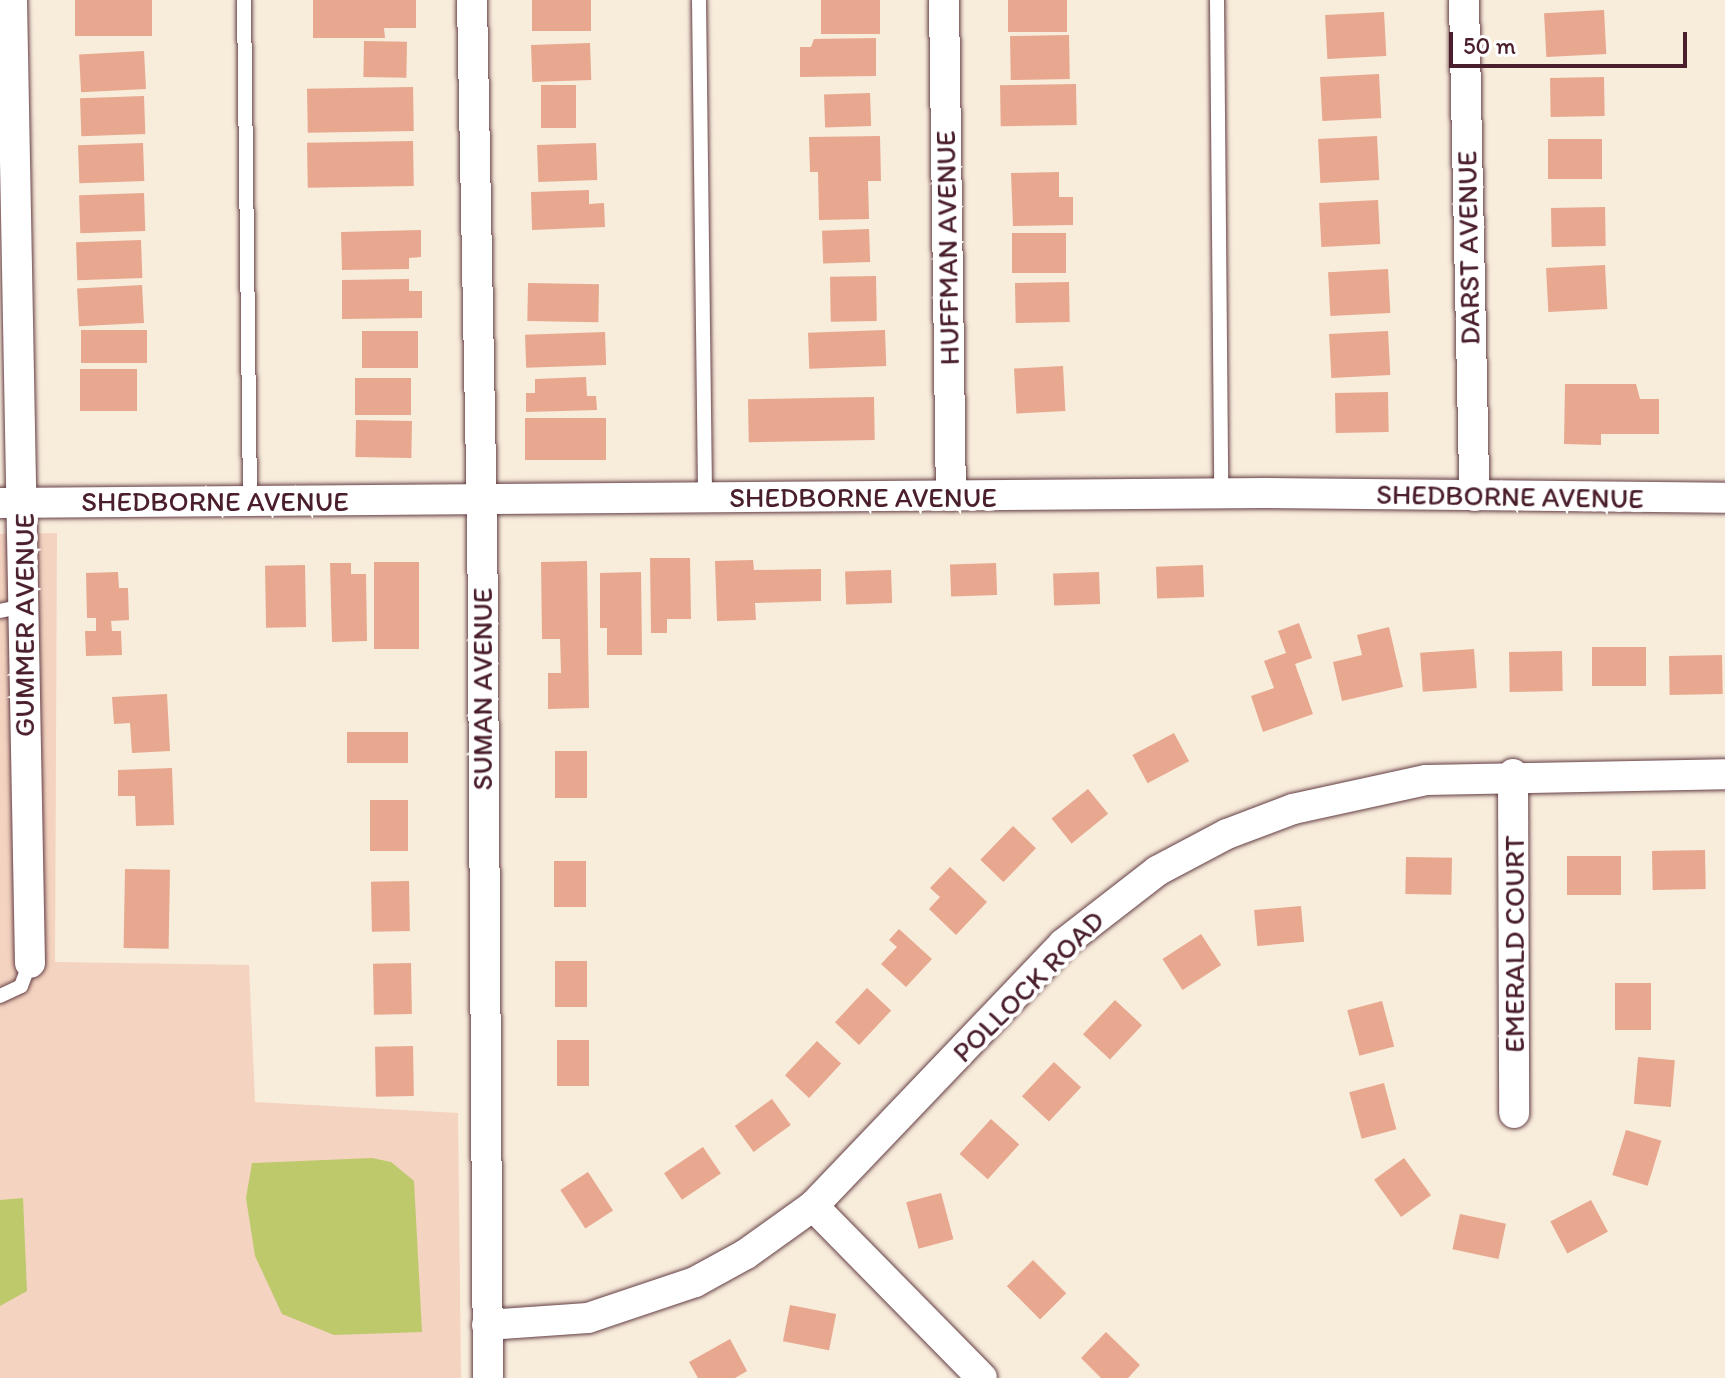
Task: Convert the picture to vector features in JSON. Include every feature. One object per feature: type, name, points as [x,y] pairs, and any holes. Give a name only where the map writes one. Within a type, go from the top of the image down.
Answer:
[{"type":"street","name":"GUMMER AVENUE","points":[[12,0],[12,609],[30,963]]},
{"type":"street","name":"SUMAN AVENUE","points":[[472,0],[482,499],[488,1378]]},
{"type":"street","name":"HUFFMAN AVENUE","points":[[944,0],[951,496]]},
{"type":"street","name":"DARST AVENUE","points":[[1464,0],[1474,496]]},
{"type":"street","name":"SHEDBORNE AVENUE","points":[[12,503],[1221,494],[1725,498]]},
{"type":"street","name":"POLLOCK ROAD","points":[[487,1325],[588,1318],[643,1303],[746,1254],[813,1206],[1063,944],[1157,871],[1227,834],[1293,809],[1426,780],[1513,774],[1725,774]]},
{"type":"street","name":"EMERALD COURT","points":[[1513,774],[1514,1113]]},
{"type":"street","points":[[813,1206],[982,1378]]},
{"type":"lane","points":[[244,0],[250,501]]},
{"type":"lane","points":[[699,0],[705,498]]},
{"type":"lane","points":[[1217,0],[1221,494]]},
{"type":"lane","points":[[0,996],[21,986],[30,963]]},
{"type":"shaded area","points":[[57,533],[55,962],[249,965],[255,1102],[458,1113],[461,1378],[0,1378],[0,534]]},
{"type":"green space","points":[[372,1158],[391,1162],[414,1181],[422,1332],[334,1335],[282,1314],[255,1256],[246,1198],[252,1163]]},
{"type":"green space","points":[[23,1198],[27,1291],[0,1306],[0,1200]]},
{"type":"building","points":[[75,0],[152,0],[152,36],[75,36]]},
{"type":"building","points":[[313,0],[416,0],[416,28],[384,28],[385,38],[313,38]]},
{"type":"building","points":[[532,0],[591,0],[591,31],[532,31]]},
{"type":"building","points":[[821,0],[880,0],[880,34],[821,34]]},
{"type":"building","points":[[1008,0],[1067,0],[1067,32],[1008,32]]},
{"type":"building","points":[[1604,10],[1606,54],[1546,57],[1544,13]]},
{"type":"building","points":[[1384,12],[1386,56],[1327,59],[1325,15]]},
{"type":"building","points":[[1069,35],[1070,79],[1011,80],[1010,36]]},
{"type":"building","points":[[876,38],[876,76],[800,77],[800,47],[811,47],[814,39]]},
{"type":"building","points":[[364,41],[407,42],[406,78],[363,77]]},
{"type":"building","points":[[590,43],[591,80],[532,82],[531,45]]},
{"type":"building","points":[[144,51],[146,89],[81,92],[79,54]]},
{"type":"building","points":[[1379,74],[1381,118],[1322,121],[1320,77]]},
{"type":"building","points":[[1604,77],[1605,116],[1551,117],[1550,78]]},
{"type":"building","points":[[1076,84],[1077,125],[1001,126],[1000,85]]},
{"type":"building","points":[[541,85],[576,85],[576,128],[541,128]]},
{"type":"building","points":[[413,87],[414,131],[308,133],[307,89]]},
{"type":"building","points":[[870,93],[871,126],[825,128],[824,95]]},
{"type":"building","points":[[144,96],[145,134],[81,136],[80,98]]},
{"type":"building","points":[[880,136],[881,181],[868,181],[869,219],[819,220],[818,172],[810,172],[809,137]]},
{"type":"building","points":[[1377,136],[1379,180],[1320,183],[1318,139]]},
{"type":"building","points":[[1548,139],[1602,139],[1602,179],[1548,179]]},
{"type":"building","points":[[413,141],[414,186],[308,188],[307,143]]},
{"type":"building","points":[[143,143],[144,181],[79,183],[78,145]]},
{"type":"building","points":[[596,143],[597,180],[538,182],[537,145]]},
{"type":"building","points":[[1059,172],[1059,197],[1073,197],[1073,225],[1013,226],[1011,173]]},
{"type":"building","points":[[589,190],[589,204],[604,203],[605,227],[532,230],[531,192]]},
{"type":"building","points":[[144,193],[145,231],[80,233],[79,195]]},
{"type":"building","points":[[1378,200],[1380,244],[1321,247],[1319,203]]},
{"type":"building","points":[[1605,207],[1606,246],[1552,247],[1551,208]]},
{"type":"building","points":[[869,229],[870,262],[823,264],[822,231]]},
{"type":"building","points":[[421,230],[421,257],[409,258],[409,269],[342,270],[341,232]]},
{"type":"building","points":[[1012,233],[1066,233],[1066,273],[1012,273]]},
{"type":"building","points":[[141,240],[142,278],[77,280],[76,242]]},
{"type":"building","points":[[1605,265],[1607,309],[1548,312],[1546,268]]},
{"type":"building","points":[[1388,269],[1390,313],[1330,316],[1328,272]]},
{"type":"building","points":[[876,276],[877,321],[831,322],[830,277]]},
{"type":"building","points":[[409,279],[409,291],[422,291],[422,318],[342,319],[342,280]]},
{"type":"building","points":[[1069,282],[1070,322],[1016,323],[1015,283]]},
{"type":"building","points":[[528,283],[599,284],[598,322],[527,321]]},
{"type":"building","points":[[142,285],[144,323],[79,326],[77,288]]},
{"type":"building","points":[[81,330],[147,330],[147,363],[81,363]]},
{"type":"building","points":[[885,330],[886,366],[809,369],[808,333]]},
{"type":"building","points":[[362,331],[418,331],[418,368],[362,368]]},
{"type":"building","points":[[1388,331],[1390,375],[1331,378],[1329,334]]},
{"type":"building","points":[[605,332],[606,365],[526,368],[525,335]]},
{"type":"building","points":[[1063,366],[1065,411],[1016,414],[1014,369]]},
{"type":"building","points":[[80,369],[137,369],[137,411],[80,411]]},
{"type":"building","points":[[586,377],[587,396],[596,396],[597,410],[526,412],[526,393],[535,393],[535,379]]},
{"type":"building","points":[[355,378],[411,378],[411,415],[355,415]]},
{"type":"building","points":[[1565,384],[1636,384],[1640,399],[1659,399],[1659,434],[1601,434],[1601,445],[1564,444]]},
{"type":"building","points":[[1388,392],[1389,432],[1336,433],[1335,393]]},
{"type":"building","points":[[874,397],[875,440],[749,442],[748,399]]},
{"type":"building","points":[[525,418],[606,418],[606,460],[525,460]]},
{"type":"building","points":[[356,420],[412,421],[411,458],[355,457]]},
{"type":"building","points":[[650,558],[690,558],[691,619],[667,619],[667,633],[651,633]]},
{"type":"building","points":[[753,560],[754,570],[821,569],[821,601],[755,603],[756,620],[717,621],[715,561]]},
{"type":"building","points":[[587,561],[589,708],[548,709],[548,673],[561,673],[560,639],[542,639],[541,562]]},
{"type":"building","points":[[374,562],[419,562],[419,649],[374,649]]},
{"type":"building","points":[[330,563],[351,563],[351,574],[366,574],[367,641],[332,642]]},
{"type":"building","points":[[996,563],[997,595],[951,597],[950,565]]},
{"type":"building","points":[[305,565],[306,627],[266,628],[265,566]]},
{"type":"building","points":[[1203,565],[1204,597],[1157,599],[1156,567]]},
{"type":"building","points":[[891,570],[892,603],[846,605],[845,572]]},
{"type":"building","points":[[118,572],[119,588],[128,588],[129,620],[111,621],[112,631],[121,631],[122,655],[86,656],[85,631],[96,631],[96,618],[87,618],[86,573]]},
{"type":"building","points":[[641,572],[642,655],[607,655],[607,628],[600,628],[600,573]]},
{"type":"building","points":[[1099,572],[1100,604],[1054,606],[1053,574]]},
{"type":"building","points":[[1299,623],[1312,658],[1295,664],[1313,714],[1263,732],[1251,696],[1274,688],[1264,661],[1286,653],[1278,631]]},
{"type":"building","points":[[1389,627],[1403,687],[1342,701],[1333,662],[1362,655],[1357,635]]},
{"type":"building","points":[[1592,647],[1646,647],[1646,686],[1592,686]]},
{"type":"building","points":[[1474,649],[1477,688],[1423,692],[1420,653]]},
{"type":"building","points":[[1562,651],[1563,691],[1510,692],[1509,652]]},
{"type":"building","points":[[1722,655],[1723,694],[1670,695],[1669,656]]},
{"type":"building","points":[[167,694],[170,751],[132,753],[130,723],[114,724],[112,697]]},
{"type":"building","points":[[347,732],[408,732],[408,763],[347,763]]},
{"type":"building","points":[[1174,733],[1189,761],[1148,783],[1133,755]]},
{"type":"building","points":[[555,751],[587,751],[587,798],[555,798]]},
{"type":"building","points":[[172,768],[174,825],[136,826],[135,796],[118,796],[118,770]]},
{"type":"building","points":[[1088,789],[1108,814],[1072,843],[1051,819]]},
{"type":"building","points":[[370,800],[408,800],[408,851],[370,851]]},
{"type":"building","points":[[1013,826],[1036,848],[1003,882],[980,860]]},
{"type":"building","points":[[1705,850],[1706,889],[1653,890],[1652,851]]},
{"type":"building","points":[[1567,856],[1621,856],[1621,895],[1567,895]]},
{"type":"building","points":[[1406,857],[1452,858],[1451,895],[1405,894]]},
{"type":"building","points":[[554,861],[586,861],[586,907],[554,907]]},
{"type":"building","points":[[950,867],[987,902],[956,935],[929,909],[940,897],[930,888]]},
{"type":"building","points":[[125,869],[170,870],[169,949],[124,948]]},
{"type":"building","points":[[409,881],[410,931],[372,932],[371,882]]},
{"type":"building","points":[[1301,906],[1304,942],[1257,946],[1254,910]]},
{"type":"building","points":[[899,929],[932,959],[906,987],[881,964],[897,947],[889,940]]},
{"type":"building","points":[[1201,934],[1221,965],[1183,990],[1162,959]]},
{"type":"building","points":[[555,961],[587,961],[587,1007],[555,1007]]},
{"type":"building","points":[[411,963],[412,1014],[374,1015],[373,964]]},
{"type":"building","points":[[1615,983],[1651,983],[1651,1030],[1615,1030]]},
{"type":"building","points":[[867,988],[891,1011],[859,1045],[835,1022]]},
{"type":"building","points":[[1115,1000],[1142,1025],[1110,1060],[1083,1034]]},
{"type":"building","points":[[1382,1001],[1394,1046],[1359,1056],[1347,1010]]},
{"type":"building","points":[[557,1040],[589,1040],[589,1086],[557,1086]]},
{"type":"building","points":[[817,1041],[841,1064],[809,1098],[785,1075]]},
{"type":"building","points":[[413,1046],[414,1096],[376,1097],[375,1047]]},
{"type":"building","points":[[1638,1057],[1675,1060],[1671,1107],[1634,1104]]},
{"type":"building","points":[[1054,1062],[1081,1087],[1049,1122],[1022,1096]]},
{"type":"building","points":[[1384,1083],[1396,1129],[1362,1139],[1349,1092]]},
{"type":"building","points":[[772,1099],[791,1125],[754,1152],[735,1126]]},
{"type":"building","points":[[991,1119],[1019,1144],[988,1179],[960,1154]]},
{"type":"building","points":[[1626,1130],[1661,1141],[1648,1186],[1612,1175]]},
{"type":"building","points":[[703,1147],[721,1174],[682,1200],[664,1173]]},
{"type":"building","points":[[1404,1158],[1431,1195],[1401,1217],[1374,1180]]},
{"type":"building","points":[[588,1172],[613,1211],[585,1229],[560,1190]]},
{"type":"building","points":[[941,1193],[953,1239],[919,1249],[906,1202]]},
{"type":"building","points":[[1591,1200],[1608,1232],[1567,1253],[1550,1222]]},
{"type":"building","points":[[1460,1214],[1506,1224],[1498,1259],[1453,1249]]},
{"type":"building","points":[[1033,1260],[1066,1293],[1040,1319],[1007,1286]]},
{"type":"building","points":[[790,1305],[836,1314],[829,1350],[783,1341]]},
{"type":"building","points":[[1106,1332],[1140,1365],[1128,1378],[1101,1378],[1081,1358]]},
{"type":"building","points":[[730,1339],[747,1371],[735,1378],[698,1378],[689,1362]]}]
